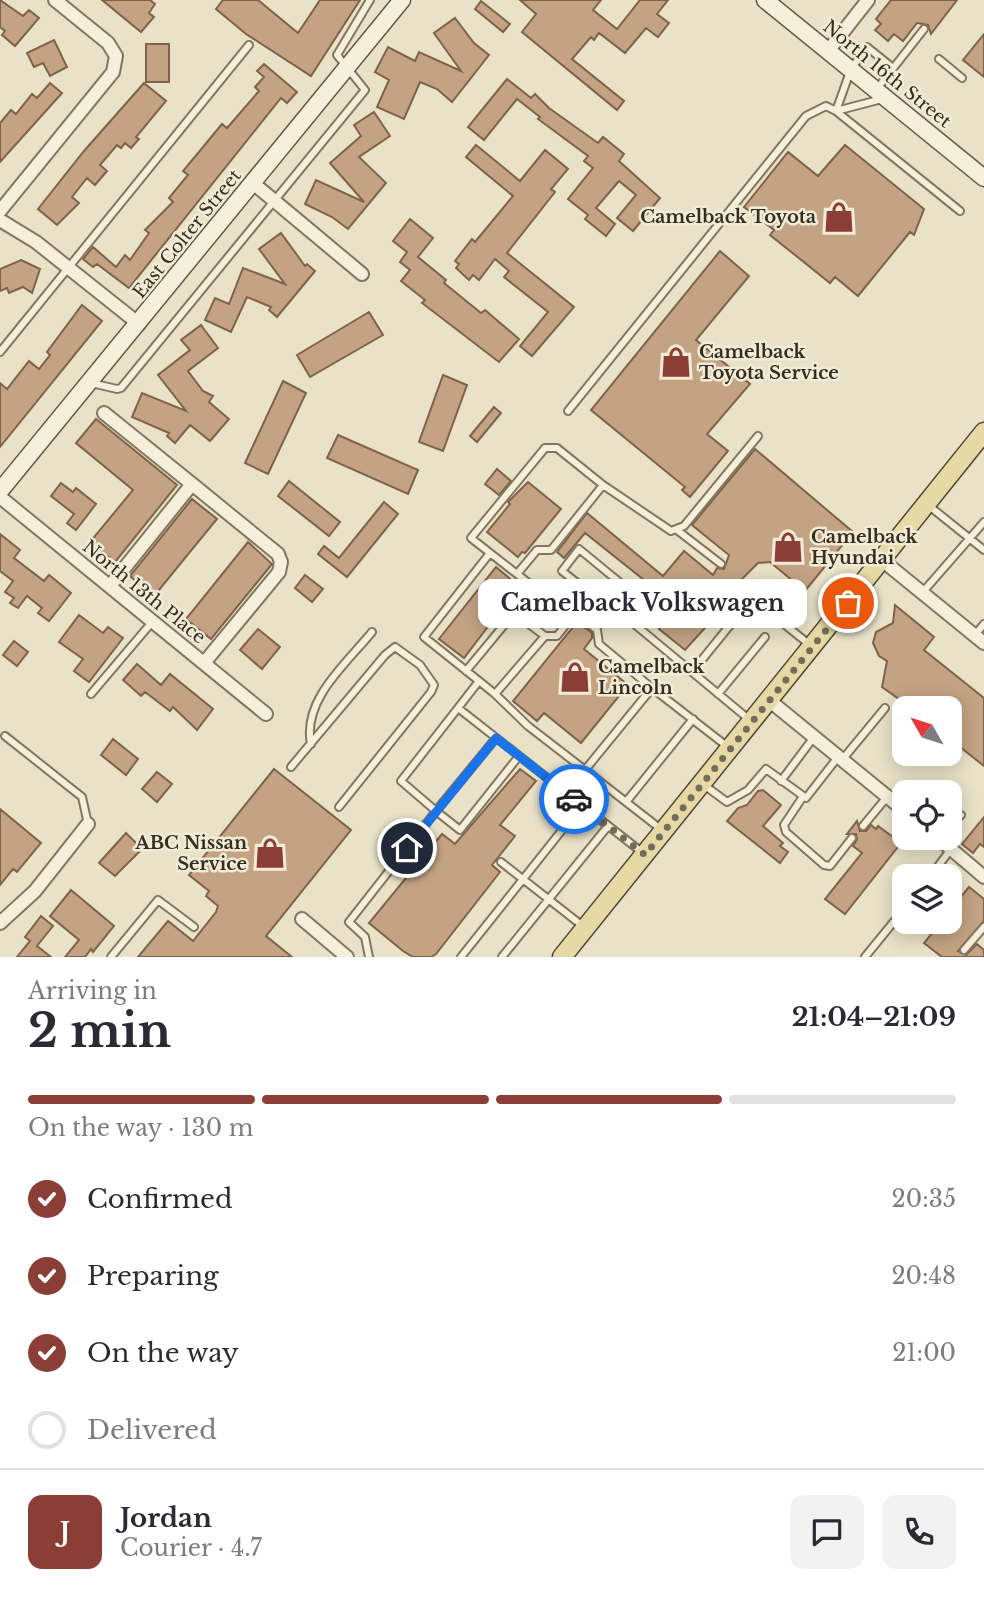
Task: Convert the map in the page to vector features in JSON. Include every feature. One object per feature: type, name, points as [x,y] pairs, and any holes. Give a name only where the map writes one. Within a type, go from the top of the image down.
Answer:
[{"type":"main road","points":[[566,956],[882,559],[975,450],[984,432]]},
{"type":"street","points":[[0,211],[113,72],[116,56],[108,43],[55,0]]},
{"type":"street","name":"East Colter Street","points":[[0,491],[402,0]]},
{"type":"street","name":"North 16th Street","points":[[765,0],[984,178]]},
{"type":"street","points":[[828,51],[868,0]]},
{"type":"street","points":[[253,183],[362,274]]},
{"type":"street","points":[[0,220],[69,268],[139,324]]},
{"type":"street","points":[[104,413],[278,554],[281,562],[279,572],[204,663]]},
{"type":"street","points":[[110,586],[192,484]]},
{"type":"street","name":"North 13th Place","points":[[0,498],[267,714]]},
{"type":"street","points":[[882,559],[979,639]]},
{"type":"street","points":[[770,701],[892,801]]},
{"type":"street","points":[[0,923],[36,891],[88,824]]},
{"type":"street","points":[[952,850],[982,871]]},
{"type":"street","points":[[302,919],[347,957]]},
{"type":"lane","points":[[89,382],[121,388],[365,90],[339,62],[338,49],[370,0]]},
{"type":"lane","points":[[836,111],[880,94],[893,68],[925,29]]},
{"type":"lane","points":[[0,352],[249,45]]},
{"type":"lane","points":[[836,111],[850,69],[867,47],[893,68]]},
{"type":"lane","points":[[939,59],[962,78]]},
{"type":"lane","points":[[568,411],[807,116],[826,106],[836,111],[960,211]]},
{"type":"lane","points":[[677,530],[758,436]]},
{"type":"lane","points":[[466,671],[535,588],[471,538],[545,448],[557,448],[665,530],[677,530],[721,564]]},
{"type":"lane","points":[[517,574],[537,550],[551,550],[603,485]]},
{"type":"lane","points":[[927,504],[984,550]]},
{"type":"lane","points":[[922,593],[984,522]]},
{"type":"lane","points":[[619,614],[634,594],[579,549],[562,571],[753,722]]},
{"type":"lane","points":[[490,553],[424,637],[495,694],[528,726],[664,831]]},
{"type":"lane","points":[[744,585],[752,598],[813,647]]},
{"type":"lane","points":[[692,672],[752,598]]},
{"type":"lane","points":[[514,613],[545,636],[556,636],[575,613],[597,630],[599,644],[731,749]]},
{"type":"lane","points":[[91,694],[153,621]]},
{"type":"lane","points":[[979,639],[984,624]]},
{"type":"lane","points":[[311,744],[308,729],[315,703],[372,632]]},
{"type":"lane","points":[[495,694],[545,636]]},
{"type":"lane","points":[[718,694],[765,637]]},
{"type":"lane","points":[[291,767],[385,656],[396,647],[429,677],[433,685],[431,692],[339,807]]},
{"type":"lane","points":[[479,681],[401,781],[460,830],[519,756]]},
{"type":"lane","points":[[585,770],[652,688]]},
{"type":"lane","points":[[458,708],[645,855]]},
{"type":"lane","points":[[852,838],[831,866],[824,865],[793,841],[784,825],[802,798],[806,798],[885,708]]},
{"type":"lane","points":[[626,802],[693,719]]},
{"type":"lane","points":[[5,736],[82,797],[88,824]]},
{"type":"lane","points":[[781,781],[814,737]]},
{"type":"lane","points":[[369,957],[365,937],[349,922],[496,738]]},
{"type":"lane","points":[[702,784],[727,802],[748,790],[766,769],[802,798]]},
{"type":"lane","points":[[863,825],[887,797]]},
{"type":"lane","points":[[461,957],[582,805]]},
{"type":"lane","points":[[502,957],[608,826]]},
{"type":"lane","points":[[501,862],[586,928]]},
{"type":"lane","points":[[111,957],[158,900],[194,928]]},
{"type":"lane","points":[[865,957],[892,924]]},
{"type":"lane","points":[[964,950],[984,926]]},
{"type":"building","points":[[0,0],[23,16],[29,10],[39,18],[15,46],[2,35],[5,31],[0,27]]},
{"type":"building","points":[[102,0],[150,0],[155,4],[149,13],[154,17],[141,32]]},
{"type":"building","points":[[223,0],[258,0],[298,33],[320,0],[360,0],[311,76],[246,34],[216,9]]},
{"type":"building","points":[[520,0],[601,0],[593,10],[617,29],[640,0],[668,0],[657,14],[669,23],[658,37],[646,28],[625,53],[599,33],[594,40],[591,37],[572,59],[624,101],[617,110],[522,32],[536,14]]},
{"type":"building","points":[[891,0],[957,0],[931,34],[928,25],[917,23],[903,41],[894,34],[888,41],[875,30],[881,24],[876,19]]},
{"type":"building","points":[[481,1],[510,24],[503,32],[475,9]]},
{"type":"building","points":[[455,18],[474,43],[489,55],[452,102],[437,89],[420,82],[404,119],[377,107],[389,80],[375,72],[388,47],[415,61],[419,52],[461,71],[434,33]]},
{"type":"building","points":[[984,34],[984,77],[963,60]]},
{"type":"building","points":[[54,40],[67,67],[50,76],[43,63],[34,67],[27,53]]},
{"type":"building","points":[[146,44],[169,44],[169,82],[146,82]]},
{"type":"building","points":[[264,64],[297,92],[287,103],[281,98],[129,288],[97,264],[93,267],[83,259],[93,247],[116,267],[125,255],[130,260],[149,233],[145,230],[173,202],[169,198],[188,175],[183,171],[222,124],[227,128],[259,91],[255,87],[264,77],[257,71]]},
{"type":"building","points":[[507,79],[531,98],[535,94],[549,108],[598,143],[603,137],[624,154],[619,161],[660,198],[633,231],[617,218],[636,195],[619,181],[596,208],[615,224],[606,236],[585,219],[588,215],[568,199],[593,168],[584,161],[588,156],[538,119],[540,117],[517,99],[484,140],[468,127]]},
{"type":"building","points":[[50,83],[62,93],[0,162],[0,123],[11,110],[16,114],[32,94],[37,98]]},
{"type":"building","points":[[144,83],[166,101],[136,137],[139,139],[131,148],[125,143],[121,148],[117,145],[100,165],[107,171],[95,185],[87,178],[72,197],[79,203],[57,225],[38,209],[84,151]]},
{"type":"building","points":[[374,112],[390,136],[359,157],[386,183],[348,229],[332,217],[305,204],[316,180],[364,202],[330,163],[361,136],[354,125]]},
{"type":"building","points":[[476,145],[520,181],[545,150],[568,169],[551,189],[555,192],[507,253],[574,307],[532,356],[520,346],[548,312],[504,277],[509,271],[495,259],[479,280],[473,275],[469,280],[456,268],[459,264],[455,261],[472,239],[475,242],[513,196],[466,157]]},
{"type":"building","name":"Camelback Toyota","points":[[845,145],[924,209],[914,235],[910,232],[858,296],[835,277],[830,283],[770,235],[774,230],[744,207],[788,152],[818,176]]},
{"type":"building","points":[[410,219],[433,238],[418,257],[446,280],[444,283],[481,313],[485,310],[519,339],[499,362],[422,303],[425,300],[401,281],[410,270],[400,262],[407,252],[393,241]]},
{"type":"building","points":[[281,233],[305,266],[307,264],[315,271],[277,317],[269,310],[271,307],[247,297],[231,332],[205,320],[215,298],[229,304],[243,268],[285,284],[259,249]]},
{"type":"building","name":"Camelback Toyota Service","points":[[720,251],[749,276],[696,340],[750,384],[707,434],[728,451],[690,497],[682,490],[685,487],[591,410]]},
{"type":"building","points":[[21,260],[40,269],[32,293],[23,287],[9,293],[7,288],[0,291],[0,269]]},
{"type":"building","points":[[82,305],[102,321],[0,447],[0,383],[7,389],[29,361],[39,369],[50,355],[47,352]]},
{"type":"building","points":[[369,312],[383,335],[310,377],[297,355]]},
{"type":"building","points":[[201,325],[218,348],[188,371],[203,391],[213,396],[209,402],[229,419],[210,441],[190,425],[175,443],[167,436],[169,433],[132,417],[142,393],[186,411],[158,375],[190,350],[181,340]]},
{"type":"building","points":[[443,375],[467,385],[443,451],[419,442]]},
{"type":"building","points":[[283,381],[306,393],[268,474],[245,463]]},
{"type":"building","points":[[494,407],[501,413],[477,442],[470,436]]},
{"type":"building","points":[[96,419],[177,485],[115,562],[90,542],[133,490],[76,443]]},
{"type":"building","points":[[338,435],[418,470],[408,494],[327,458]]},
{"type":"building","points":[[755,449],[853,532],[805,591],[770,562],[758,563],[739,582],[740,589],[735,595],[685,650],[659,629],[672,613],[649,594],[654,588],[585,533],[564,558],[557,552],[587,513],[663,576],[684,551],[713,575],[717,568],[724,569],[729,555],[692,525]]},
{"type":"building","points":[[497,469],[511,481],[499,495],[485,484]]},
{"type":"building","points":[[289,481],[340,522],[329,536],[278,496]]},
{"type":"building","points":[[528,482],[561,509],[525,553],[522,552],[518,557],[487,532],[510,504],[508,502]]},
{"type":"building","points":[[61,483],[73,492],[76,488],[96,504],[76,530],[67,523],[74,514],[51,496]]},
{"type":"building","points":[[192,499],[217,519],[154,596],[130,576]]},
{"type":"building","points":[[384,502],[398,514],[347,577],[318,554],[324,546],[339,558]]},
{"type":"building","points":[[0,534],[20,550],[14,558],[44,581],[49,575],[71,593],[49,621],[38,613],[42,608],[27,596],[18,608],[10,603],[14,598],[5,592],[13,581],[0,571]]},
{"type":"building","points":[[248,542],[272,564],[211,639],[186,619]]},
{"type":"building","points":[[496,567],[514,582],[507,590],[512,595],[464,658],[439,639]]},
{"type":"building","points":[[305,575],[323,589],[312,602],[295,588]]},
{"type":"building","points":[[895,605],[934,637],[924,650],[984,698],[984,766],[962,749],[962,696],[895,696],[882,687],[887,661],[879,656],[873,643],[876,632],[893,623]]},
{"type":"building","points":[[79,615],[103,633],[108,627],[123,638],[89,682],[74,671],[83,659],[59,642]]},
{"type":"building","name":"Camelback Lincoln","points":[[577,622],[592,633],[592,638],[584,649],[628,685],[581,743],[544,713],[537,721],[513,701]]},
{"type":"building","points":[[258,629],[280,647],[262,669],[240,650]]},
{"type":"building","points":[[14,641],[28,652],[17,666],[3,655]]},
{"type":"building","points":[[137,664],[161,685],[170,674],[213,709],[197,730],[173,707],[170,711],[145,692],[141,696],[123,680]]},
{"type":"building","points":[[113,739],[138,759],[126,775],[101,755]]},
{"type":"building","name":"ABC Nissan Service","points":[[274,769],[351,830],[266,936],[292,957],[138,957],[168,921],[193,941],[216,912],[218,906],[206,896],[209,891],[189,875]]},
{"type":"building","points":[[520,769],[536,781],[500,825],[515,836],[492,865],[500,872],[436,954],[431,957],[413,957],[403,951],[369,923],[442,834],[455,844]]},
{"type":"building","points":[[157,772],[172,784],[157,802],[142,789]]},
{"type":"building","points":[[763,790],[781,805],[763,826],[783,843],[780,846],[788,852],[780,863],[727,821],[738,808],[747,805],[758,791]]},
{"type":"building","points":[[0,809],[41,843],[17,872],[13,869],[0,885]]},
{"type":"building","points":[[984,817],[984,847],[980,844],[973,853],[962,844]]},
{"type":"building","points":[[857,821],[860,831],[866,831],[871,825],[876,829],[878,826],[892,836],[892,850],[895,850],[845,914],[825,899],[862,853],[853,846],[857,839],[856,834],[847,834]]},
{"type":"building","points":[[126,833],[142,849],[115,876],[99,863]]},
{"type":"building","points":[[969,887],[984,899],[984,921],[958,951],[966,955],[977,944],[984,950],[984,957],[942,957],[924,943],[931,934],[962,934],[962,895]]},
{"type":"building","points":[[71,890],[114,926],[93,952],[91,949],[85,957],[65,957],[79,940],[50,916]]},
{"type":"building","points":[[41,916],[53,926],[37,946],[51,957],[17,957],[30,941],[25,937]]},
{"type":"way so far","points":[[574,799],[645,855],[848,603]]},
{"type":"place","name":"Camelback Toyota","points":[[839,217]]},
{"type":"place","name":"Camelback Toyota Service","points":[[676,362]]},
{"type":"place","name":"Camelback Hyundai","points":[[788,547]]},
{"type":"place","name":"Camelback Volkswagen","points":[[848,603]]},
{"type":"place","name":"Camelback Lincoln","points":[[575,677]]},
{"type":"place","name":"ABC Nissan Service","points":[[270,853]]},
{"type":"route","points":[[407,848],[496,738],[574,799]]}]
